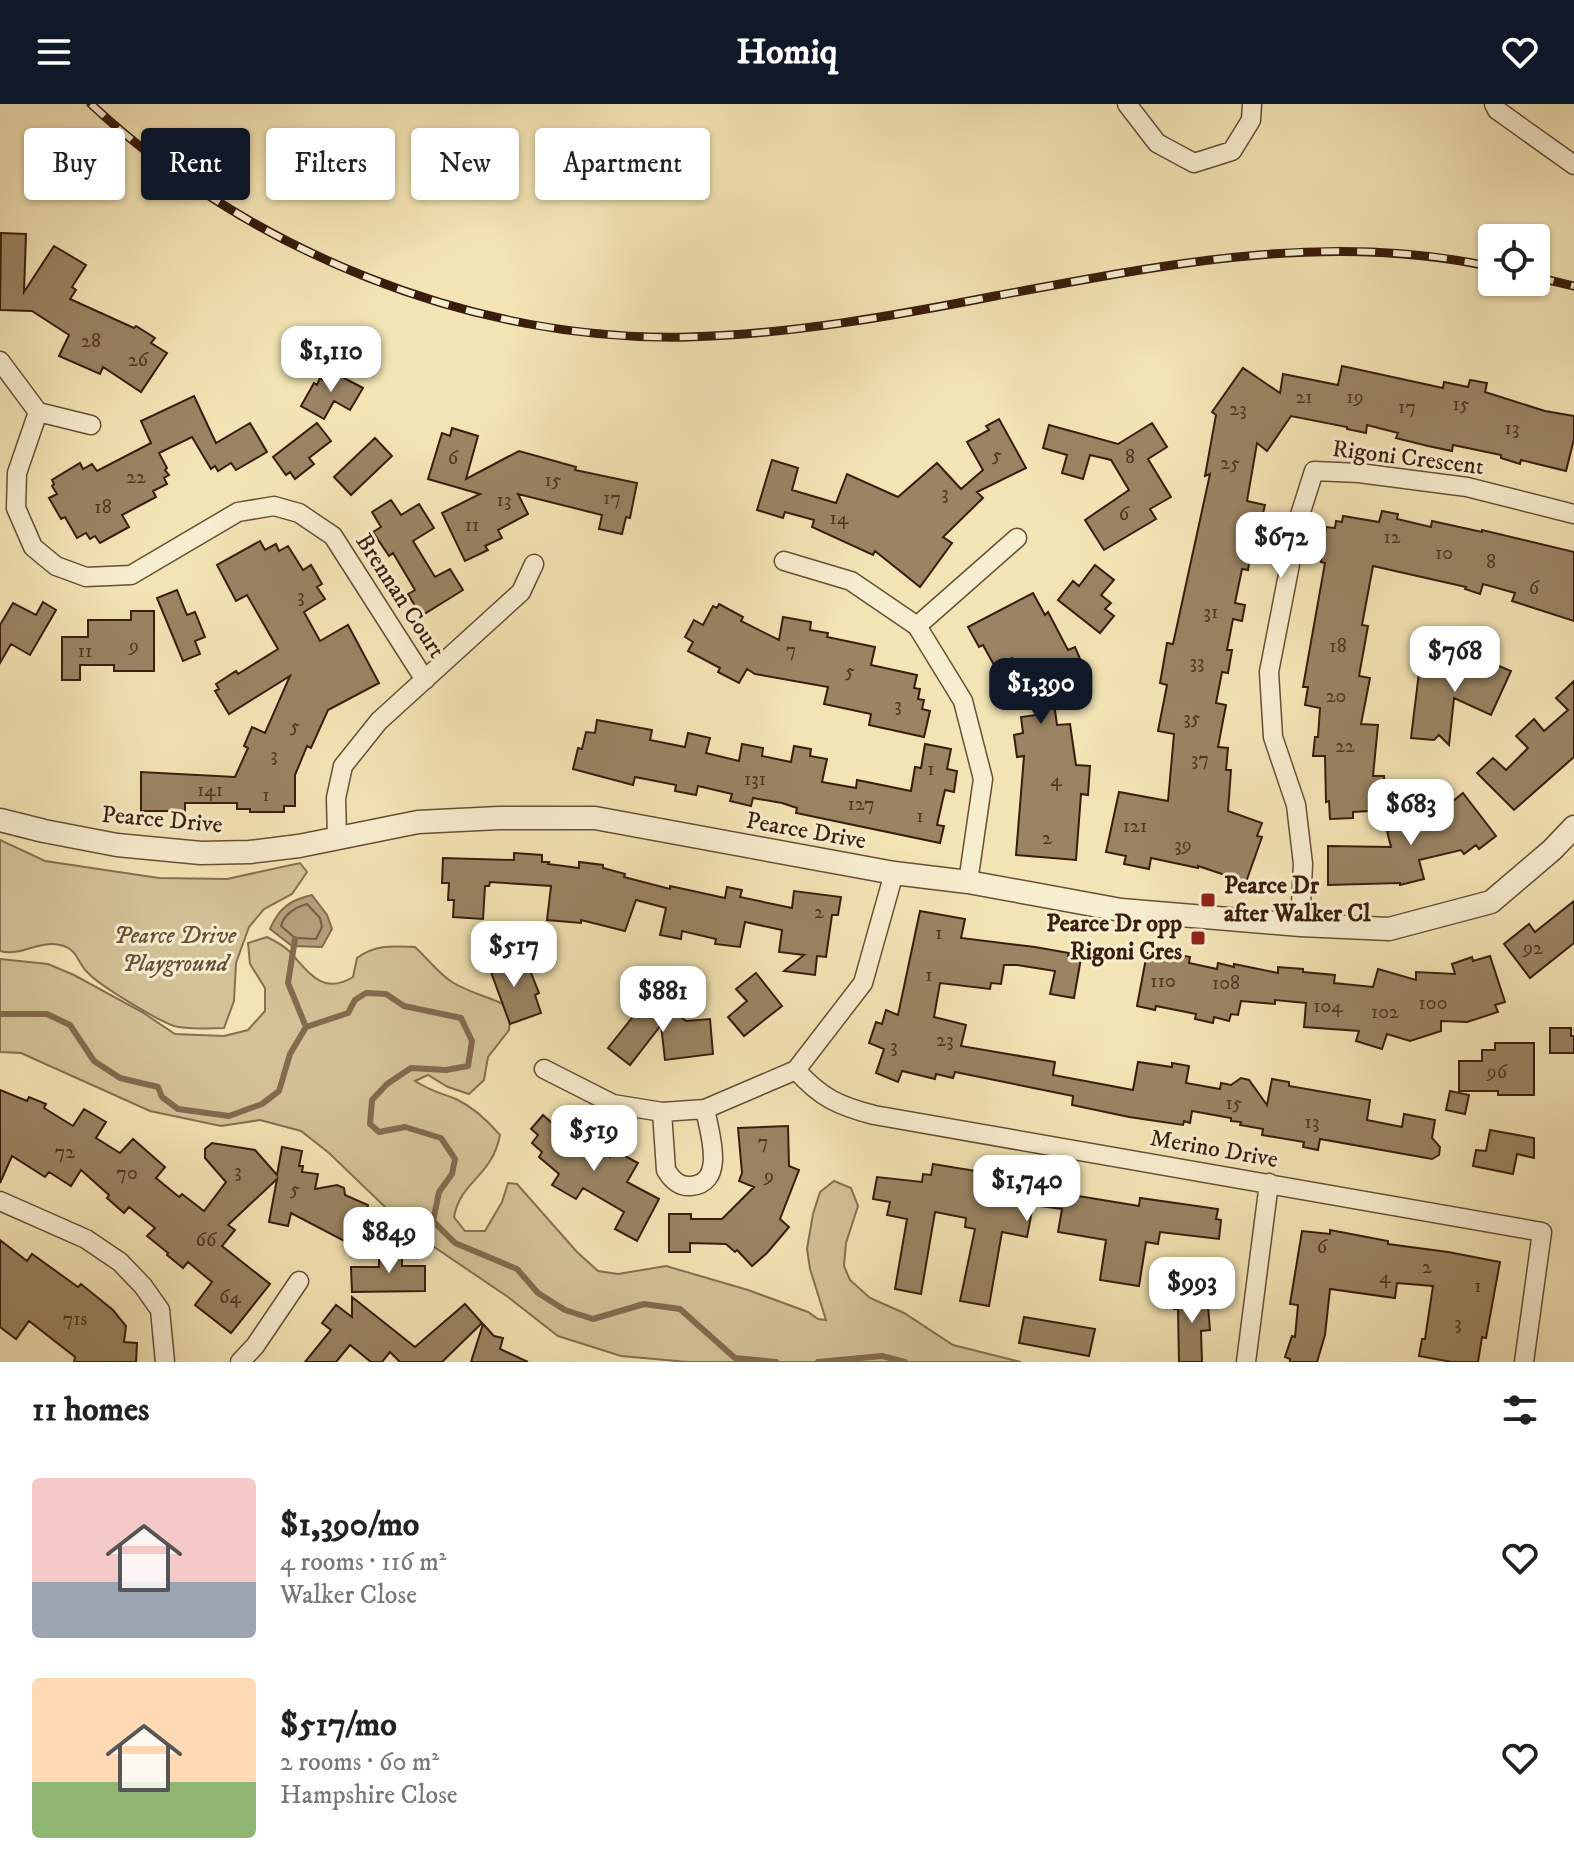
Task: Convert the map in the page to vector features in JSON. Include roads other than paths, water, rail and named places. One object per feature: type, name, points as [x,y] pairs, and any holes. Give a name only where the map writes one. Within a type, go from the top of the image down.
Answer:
[{"type":"street","points":[[1127,104],[1157,143],[1194,163],[1232,151],[1251,120],[1252,104]]},
{"type":"street","points":[[1494,104],[1497,110],[1574,165]]},
{"type":"street","points":[[0,361],[38,412],[91,425]]},
{"type":"street","name":"Brennan Court","points":[[38,412],[17,473],[16,508],[33,547],[56,566],[86,577],[131,575],[238,512],[274,506],[299,513],[333,536],[425,680]]},
{"type":"street","name":"Rigoni Crescent","points":[[1300,925],[1303,864],[1296,805],[1273,737],[1269,672],[1299,518],[1314,471],[1359,473],[1467,487],[1574,514]]},
{"type":"street","points":[[917,626],[1017,538]]},
{"type":"street","points":[[784,561],[851,581],[917,626],[963,701],[983,779],[968,882]]},
{"type":"street","points":[[337,838],[336,798],[343,766],[379,721],[521,592],[534,564]]},
{"type":"street","name":"Pearce Drive","points":[[0,820],[117,845],[201,853],[250,852],[418,822],[595,818],[894,873],[968,882],[1121,910],[1389,929],[1491,902],[1574,827]]},
{"type":"street","points":[[544,1069],[613,1104],[662,1112],[705,1109],[796,1070],[863,983],[894,873]]},
{"type":"street","name":"Merino Drive","points":[[796,1070],[814,1090],[842,1107],[874,1115],[1542,1232],[1524,1362]]},
{"type":"street","points":[[662,1112],[666,1170],[671,1179],[687,1186],[705,1180],[711,1172],[713,1161],[705,1109]]},
{"type":"street","points":[[1246,1362],[1269,1183]]},
{"type":"street","points":[[0,1201],[86,1239],[120,1262],[160,1310],[165,1362]]},
{"type":"street","points":[[240,1362],[255,1346],[299,1281]]},
{"type":"water","points":[[312,895],[327,915],[332,929],[322,947],[292,946],[270,929],[286,906]]},
{"type":"waterway","points":[[295,939],[288,983],[306,1027]]},
{"type":"waterway","points":[[0,1014],[47,1014],[70,1025],[94,1061],[120,1078],[158,1087],[162,1097],[178,1109],[229,1116],[262,1104],[279,1091],[290,1054],[306,1027],[348,1013],[355,1000],[366,993],[386,994],[404,1006],[461,1018],[472,1041],[468,1066],[446,1070],[411,1068],[387,1084],[372,1100],[370,1124],[379,1132],[405,1127],[441,1138],[455,1159],[452,1174],[439,1192],[433,1221],[455,1243],[517,1269],[538,1293],[565,1310],[593,1319],[644,1304],[680,1309],[735,1358],[776,1362]]},
{"type":"waterway","points":[[818,1362],[882,1356],[905,1362]]},
{"type":"railway","points":[[91,104],[153,156],[220,203],[292,244],[368,278],[446,304],[526,323],[607,334],[688,337],[804,328],[1118,274],[1243,256],[1368,252],[1430,256],[1478,265]]},
{"type":"railway","points":[[1550,280],[1574,286]]},
{"type":"place","name":"Pearce Dr after Walker Cl","points":[[1208,900]]},
{"type":"place","name":"Pearce Dr opp Rigoni Cres","points":[[1198,938]]},
{"type":"park label","name":"Pearce Drive Playground","points":[[175,950]]}]
